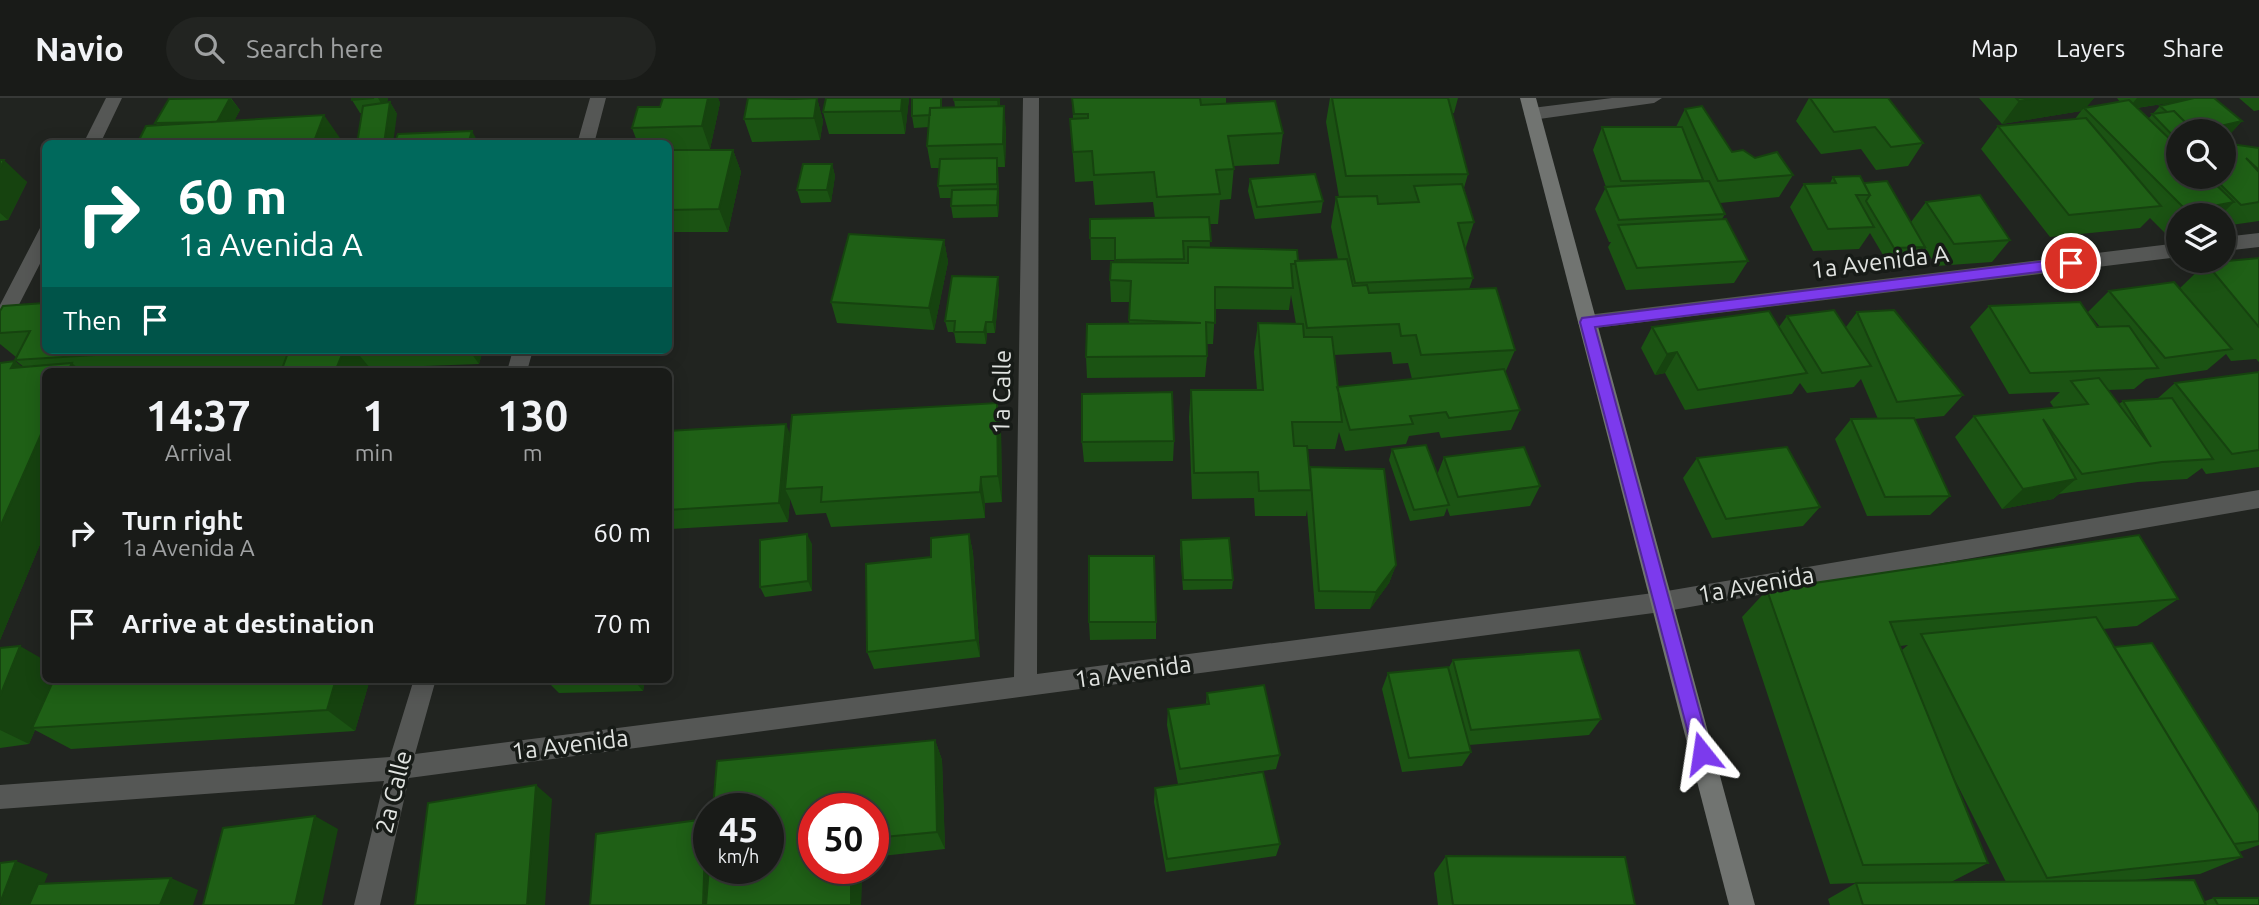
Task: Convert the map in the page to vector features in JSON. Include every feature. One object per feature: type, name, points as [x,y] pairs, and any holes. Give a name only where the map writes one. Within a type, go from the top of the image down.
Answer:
[{"type":"main road","points":[[1530,106],[1742,905]]},
{"type":"street","points":[[93,140],[114,98]]},
{"type":"street","points":[[586,140],[598,98]]},
{"type":"street","name":"1a Calle","points":[[1025,686],[1031,98]]},
{"type":"street","points":[[1530,106],[1654,98]]},
{"type":"street","points":[[2236,243],[2259,240]]},
{"type":"street","points":[[0,323],[42,241]]},
{"type":"street","name":"1a Avenida A","points":[[1587,322],[2166,252]]},
{"type":"street","name":"1a Avenida","points":[[0,797],[399,768],[1025,686],[1661,602],[2259,499]]},
{"type":"street","name":"2a Calle","points":[[367,905],[399,768],[424,683]]},
{"type":"building","points":[[230,98],[217,122],[155,123],[169,99]]},
{"type":"building","points":[[663,98],[708,98],[702,126],[632,128],[638,107],[660,107]]},
{"type":"building","points":[[748,98],[817,98],[814,118],[744,119]]},
{"type":"building","points":[[826,98],[902,98],[901,111],[823,112]]},
{"type":"building","points":[[912,98],[941,98],[941,108],[930,108],[930,115],[912,116]]},
{"type":"building","points":[[997,98],[997,100],[954,100]]},
{"type":"building","points":[[1072,98],[1200,98],[1201,105],[1275,101],[1283,133],[1228,136],[1234,169],[1216,170],[1220,194],[1157,197],[1154,172],[1094,175],[1092,151],[1073,152],[1070,119],[1088,118],[1088,114],[1074,114]]},
{"type":"building","points":[[1332,98],[1448,98],[1468,174],[1346,176]]},
{"type":"building","points":[[1810,98],[1888,98],[1923,143],[1891,147],[1875,127],[1834,132]]},
{"type":"building","points":[[2016,98],[2037,98],[2019,101]]},
{"type":"building","points":[[2194,98],[2214,98],[2242,121],[2182,119],[2174,111],[2167,112],[2160,106]]},
{"type":"building","points":[[2129,100],[2166,136],[2166,189],[2220,189],[2234,202],[2179,203],[2084,108]]},
{"type":"building","points":[[390,102],[385,140],[358,140],[363,106]]},
{"type":"building","points":[[1004,106],[1003,144],[927,146],[930,108]]},
{"type":"building","points":[[1702,106],[1732,152],[1743,150],[1755,158],[1777,152],[1793,175],[1718,181],[1685,109]]},
{"type":"building","points":[[2174,111],[2182,119],[2166,119],[2166,129],[2152,114]]},
{"type":"building","points":[[324,115],[315,140],[139,140],[146,126]]},
{"type":"building","points":[[2086,118],[2161,206],[2069,215],[1998,126]]},
{"type":"building","points":[[1602,127],[1682,127],[1703,180],[1621,181]]},
{"type":"building","points":[[472,131],[469,140],[396,140],[398,134]]},
{"type":"building","points":[[2236,145],[2259,148],[2259,170],[2246,158],[2259,172],[2259,202],[2241,205],[2225,189],[2236,189]]},
{"type":"building","points":[[672,150],[733,150],[719,209],[672,210]]},
{"type":"building","points":[[997,158],[997,184],[938,186],[940,159]]},
{"type":"building","points":[[803,164],[832,164],[827,190],[797,190]]},
{"type":"building","points":[[1315,174],[1323,201],[1257,207],[1250,179]]},
{"type":"building","points":[[1860,176],[1870,195],[1856,195],[1874,227],[1828,229],[1804,184],[1836,183],[1833,177]]},
{"type":"building","points":[[1709,181],[1725,214],[1619,220],[1605,187]]},
{"type":"building","points":[[1887,181],[1925,247],[1894,248],[1866,201],[1870,195],[1864,183]]},
{"type":"building","points":[[1462,184],[1474,222],[1458,223],[1473,278],[1355,283],[1336,197],[1377,196],[1378,204],[1419,202],[1414,186]]},
{"type":"building","points":[[998,189],[997,205],[951,206],[952,190]]},
{"type":"building","points":[[1980,195],[2010,240],[1954,244],[1926,202]]},
{"type":"building","points":[[1209,217],[1211,241],[1183,241],[1184,259],[1115,260],[1115,238],[1090,238],[1090,219]]},
{"type":"building","points":[[1726,219],[1748,261],[1637,268],[1618,225]]},
{"type":"building","points":[[849,234],[944,240],[929,308],[831,302]]},
{"type":"building","points":[[1188,247],[1297,250],[1298,261],[1291,264],[1293,288],[1215,287],[1215,323],[1206,322],[1207,356],[1086,357],[1087,324],[1201,323],[1129,320],[1131,281],[1110,280],[1111,262],[1188,263]]},
{"type":"building","points":[[2259,258],[2259,327],[2214,273],[2236,273],[2236,260]]},
{"type":"building","points":[[1347,259],[1353,286],[1367,285],[1369,293],[1496,288],[1515,350],[1421,355],[1416,335],[1401,336],[1399,324],[1307,328],[1295,261]]},
{"type":"building","points":[[952,276],[998,277],[993,322],[986,322],[984,332],[954,332],[955,321],[945,321]]},
{"type":"building","points":[[2174,282],[2232,349],[2165,358],[2109,291]]},
{"type":"building","points":[[2080,302],[2097,327],[2129,326],[2158,368],[2030,373],[1989,306]]},
{"type":"building","points":[[42,303],[42,354],[112,354],[15,360],[30,331],[0,333],[0,311],[3,306]]},
{"type":"building","points":[[1834,310],[1871,366],[1822,373],[1787,316]]},
{"type":"building","points":[[1894,310],[1963,395],[1897,402],[1857,312]]},
{"type":"building","points":[[1769,311],[1807,373],[1698,390],[1677,352],[1667,354],[1652,327]]},
{"type":"building","points":[[1258,323],[1303,324],[1304,337],[1332,337],[1342,422],[1292,422],[1294,446],[1307,446],[1311,490],[1259,491],[1258,472],[1194,473],[1191,390],[1263,390]]},
{"type":"building","points":[[288,354],[342,354],[337,367],[282,368]]},
{"type":"building","points":[[15,361],[11,368],[72,363],[70,368],[42,368],[42,432],[0,527],[0,363]]},
{"type":"building","points":[[1504,369],[1520,410],[1449,418],[1446,412],[1410,416],[1413,424],[1350,430],[1337,387]]},
{"type":"building","points":[[2259,372],[2259,450],[2232,454],[2175,383]]},
{"type":"building","points":[[2099,378],[2151,447],[2123,401],[2172,398],[2213,459],[2162,462],[2082,474],[2043,419],[2076,479],[2023,489],[1974,416],[2088,404],[2071,381]]},
{"type":"building","points":[[1172,392],[1174,441],[1082,442],[1082,394]]},
{"type":"building","points":[[997,403],[998,476],[981,477],[980,492],[821,502],[822,487],[785,489],[792,415]]},
{"type":"building","points":[[1914,418],[1950,496],[1885,497],[1851,419]]},
{"type":"building","points":[[786,424],[779,503],[672,510],[672,431]]},
{"type":"building","points":[[1426,445],[1449,505],[1414,510],[1392,449]]},
{"type":"building","points":[[1524,447],[1540,486],[1458,497],[1444,457]]},
{"type":"building","points":[[1787,447],[1820,507],[1726,519],[1697,458]]},
{"type":"building","points":[[1310,467],[1384,469],[1396,565],[1376,592],[1319,591]]},
{"type":"building","points":[[807,534],[808,581],[760,587],[760,540]]},
{"type":"building","points":[[969,534],[976,640],[867,652],[866,564],[931,557],[931,538]]},
{"type":"building","points":[[2139,535],[2178,599],[1890,622],[1988,863],[1863,865],[1767,590]]},
{"type":"building","points":[[1229,538],[1233,580],[1183,580],[1181,540]]},
{"type":"building","points":[[1089,556],[1154,556],[1156,622],[1089,622]]},
{"type":"building","points":[[2096,617],[2242,857],[2047,878],[1921,634]]},
{"type":"building","points":[[2152,643],[2259,813],[2259,841],[2234,844],[2114,647]]},
{"type":"building","points":[[20,646],[0,696],[0,648]]},
{"type":"building","points":[[1579,650],[1601,719],[1471,730],[1453,660]]},
{"type":"building","points":[[1448,667],[1471,752],[1409,758],[1388,673]]},
{"type":"building","points":[[52,683],[335,683],[327,710],[32,728]]},
{"type":"building","points":[[1264,685],[1280,755],[1180,769],[1168,709],[1209,704],[1207,693]]},
{"type":"building","points":[[935,740],[937,832],[889,836],[889,793],[798,793],[798,884],[851,884],[851,905],[706,905],[708,884],[784,884],[784,793],[714,793],[717,761]]},
{"type":"building","points":[[1263,772],[1280,844],[1167,859],[1155,788]]},
{"type":"building","points":[[536,785],[527,905],[415,905],[428,803]]},
{"type":"building","points":[[315,816],[295,905],[203,905],[223,828]]},
{"type":"building","points":[[693,821],[693,884],[704,884],[703,905],[590,905],[596,834]]},
{"type":"building","points":[[1446,856],[1625,857],[1635,905],[1453,905]]},
{"type":"building","points":[[16,861],[0,903],[0,863]]},
{"type":"building","points":[[171,878],[160,905],[29,905],[38,884]]},
{"type":"building","points":[[2194,880],[2206,905],[1863,905],[1856,883]]},
{"type":"building","points":[[2214,898],[2259,898],[2259,905],[2218,905]]},
{"type":"route","points":[[1702,753],[1587,322],[2071,263]]}]
